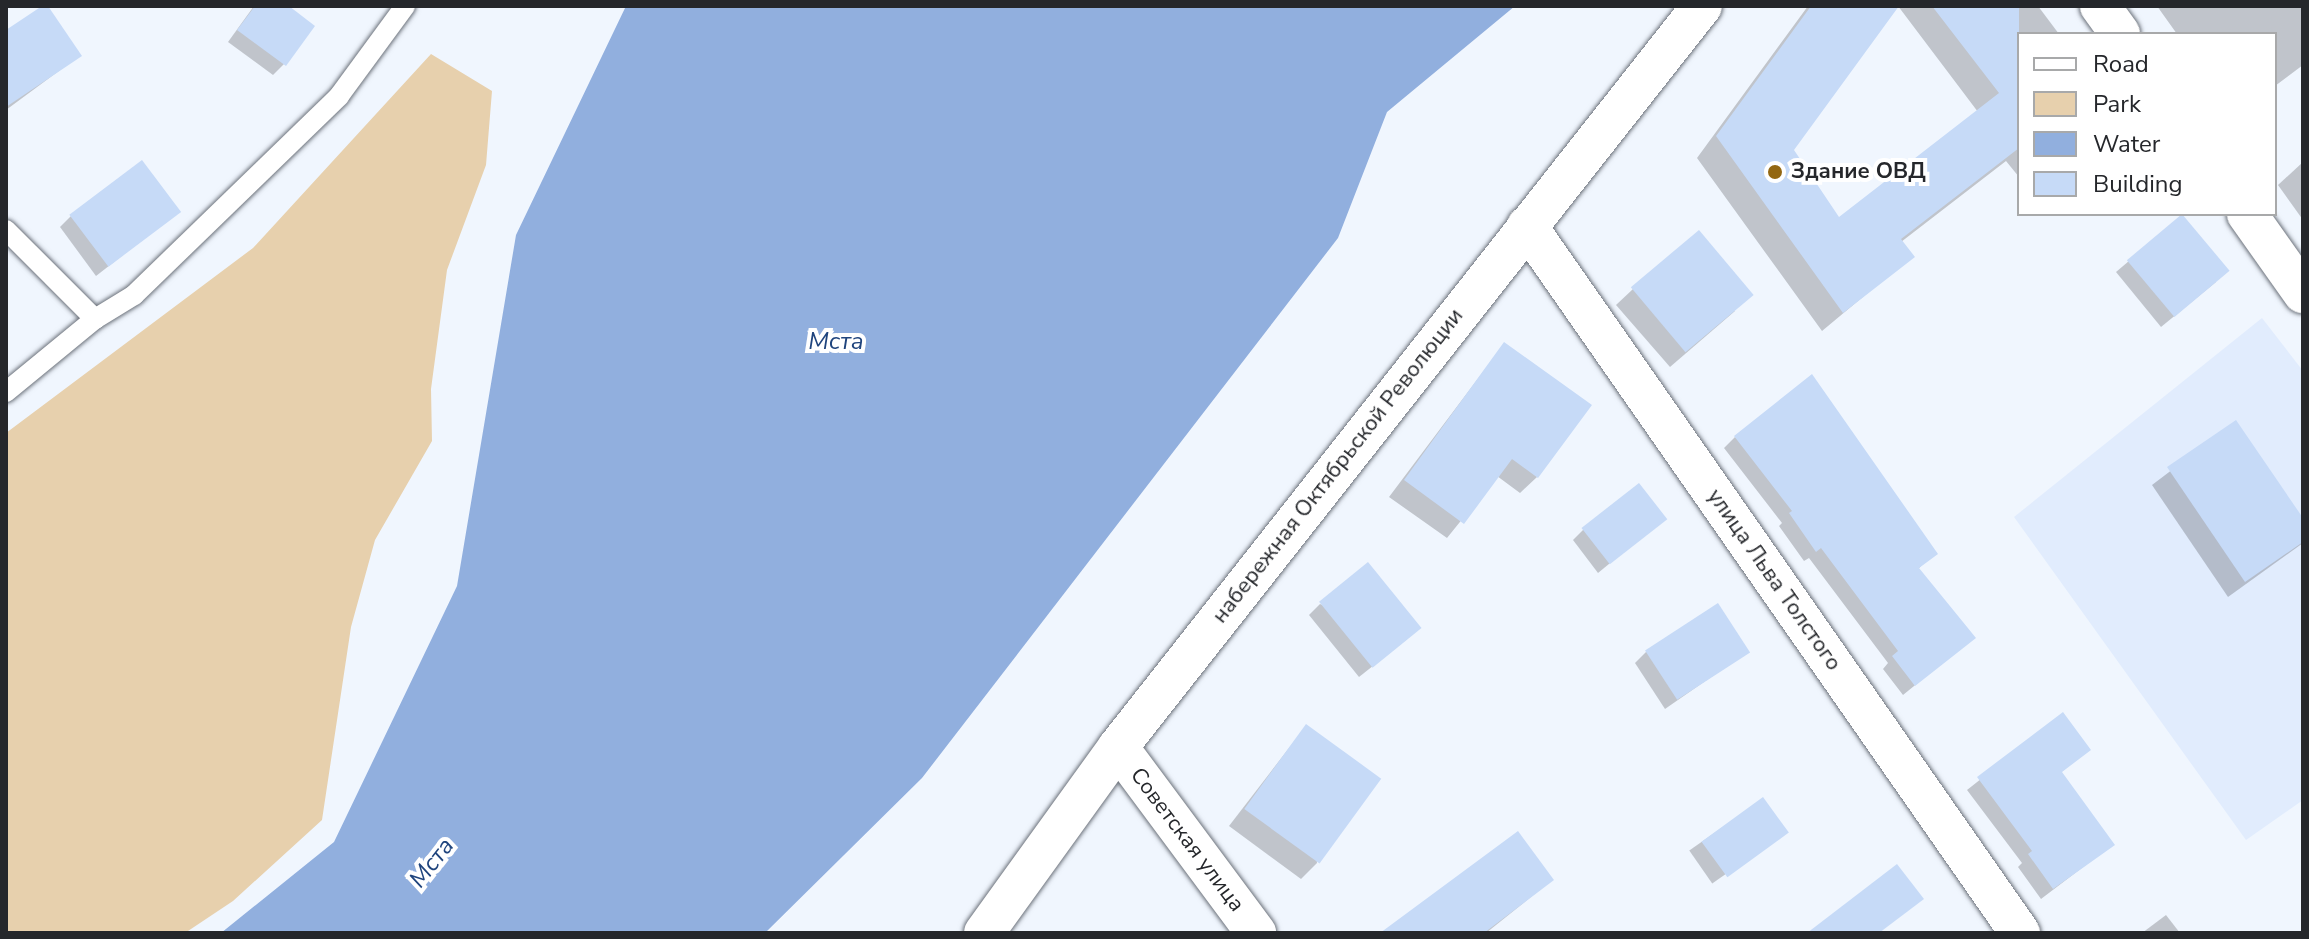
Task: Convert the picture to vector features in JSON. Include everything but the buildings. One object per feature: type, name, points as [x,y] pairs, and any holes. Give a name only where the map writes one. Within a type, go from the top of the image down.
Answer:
[{"type":"street","name":"набережная Октябрьской Революции","points":[[984,933],[1118,747],[1702,6]]},
{"type":"street","points":[[2100,6],[2119,32]]},
{"type":"street","points":[[2249,216],[2300,283]]},
{"type":"street","name":"улица Льва Толстого","points":[[1527,226],[2020,933]]},
{"type":"street","name":"Советская улица","points":[[1118,747],[1256,933]]},
{"type":"lane","points":[[6,392],[95,319],[134,295],[339,96],[405,6]]},
{"type":"lane","points":[[6,230],[95,319]]},
{"type":"shaded area","points":[[2262,318],[2303,371],[2303,800],[2246,840],[2014,517]]},
{"type":"green space","points":[[431,54],[492,91],[486,165],[447,270],[431,389],[432,441],[375,540],[351,627],[322,820],[233,901],[185,933],[6,933],[6,433],[253,248]]},
{"type":"water","name":"Мста","points":[[626,6],[1515,6],[1387,112],[1338,238],[922,778],[765,933],[221,933],[334,842],[457,586],[516,235]]},
{"type":"place","name":"Здание ОВД","points":[[1775,172]]}]
